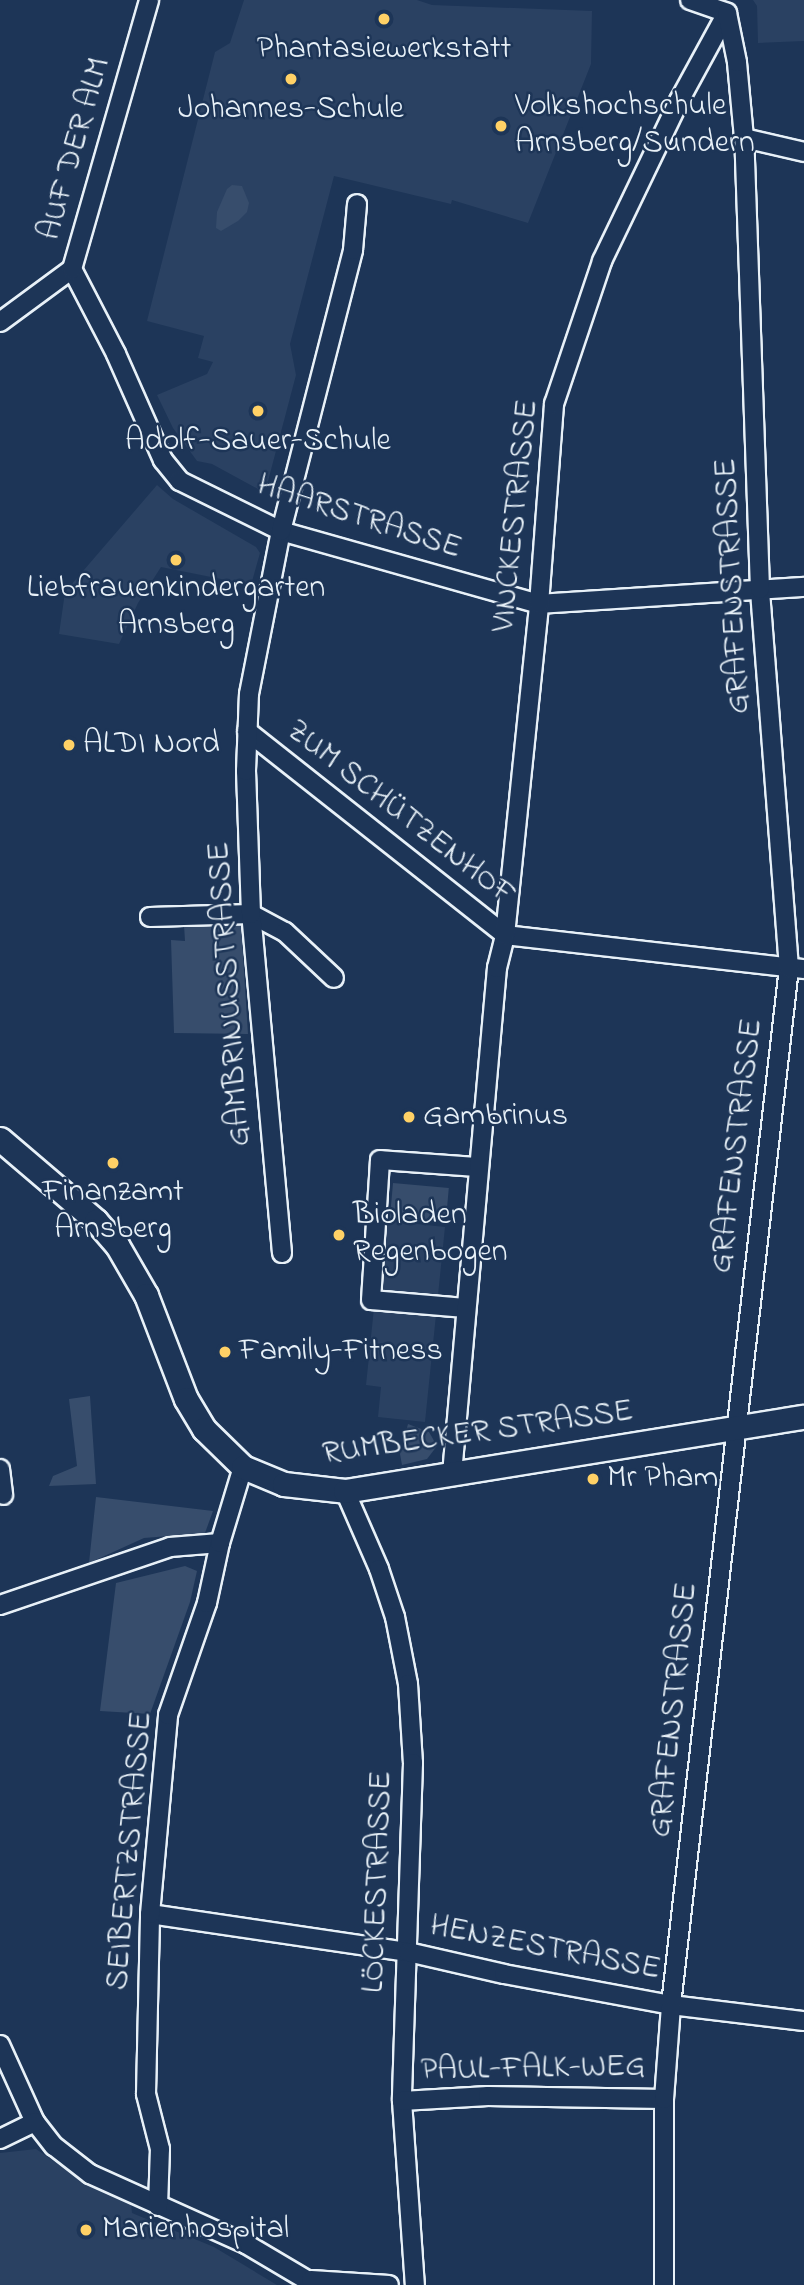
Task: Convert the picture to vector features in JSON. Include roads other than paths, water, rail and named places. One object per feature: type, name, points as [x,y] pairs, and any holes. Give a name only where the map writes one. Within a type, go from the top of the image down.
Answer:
[{"type":"street","name":"AUF DER ALM","points":[[0,322],[72,270],[149,0]]},
{"type":"street","points":[[690,0],[727,13]]},
{"type":"street","name":"GRAFENSTRASSE","points":[[664,2285],[664,2099],[671,2005],[735,1428],[797,969],[760,589],[744,138],[737,62],[727,13]]},
{"type":"street","name":"VINCKESTRASSE","points":[[452,1474],[497,968],[506,935],[539,604],[554,404],[602,261],[701,58],[727,13]]},
{"type":"street","points":[[744,138],[804,152]]},
{"type":"street","name":"ZUM SCHÜTZENHOF","points":[[357,204],[353,250],[281,531],[249,694],[247,731],[506,935],[797,969]]},
{"type":"street","name":"HAARSTRASSE","points":[[72,270],[117,354],[163,460],[180,481],[281,531],[539,604],[804,587]]},
{"type":"street","name":"GAMBRINUSSTRASSE","points":[[247,731],[251,914],[282,1253]]},
{"type":"street","points":[[150,918],[251,914],[285,932],[334,978]]},
{"type":"street","name":"RUMBECKER STRASSE","points":[[0,1139],[96,1221],[117,1245],[146,1295],[186,1399],[204,1429],[243,1467],[284,1483],[345,1491],[804,1417]]},
{"type":"street","points":[[465,1308],[371,1300],[380,1160],[478,1167]]},
{"type":"street","name":"SEIBERTZSTRASSE","points":[[158,2206],[160,2149],[146,2094],[150,1914],[168,1715],[208,1604],[220,1544],[243,1467]]},
{"type":"street","points":[[0,1469],[3,1495]]},
{"type":"street","name":"LÖCKESTRASSE","points":[[345,1491],[391,1605],[408,1684],[413,1763],[402,2102],[415,2285]]},
{"type":"street","points":[[0,1605],[170,1547],[220,1544]]},
{"type":"street","name":"HENZESTRASSE","points":[[150,1914],[408,1952],[504,1974],[671,2005],[804,2021]]},
{"type":"street","points":[[0,2045],[35,2122],[54,2146],[90,2174],[246,2244],[313,2283],[389,2285]]},
{"type":"street","name":"PAUL-FALK-WEG","points":[[402,2102],[488,2096],[664,2099]]},
{"type":"street","points":[[0,2139],[35,2122]]},
{"type":"place","name":"Phantasiewerkstatt","points":[[384,19]]},
{"type":"place","name":"Johannes-Schule","points":[[291,79]]},
{"type":"place","name":"Volkshochschule Arnsberg/Sundern","points":[[501,126]]},
{"type":"place","name":"Adolf-Sauer-Schule","points":[[258,411]]},
{"type":"place","name":"Liebfrauenkindergarten Arnsberg","points":[[176,560]]},
{"type":"place","name":"ALDI Nord","points":[[69,745]]},
{"type":"place","name":"Gambrinus","points":[[409,1117]]},
{"type":"place","name":"Finanzamt Arnsberg","points":[[113,1163]]},
{"type":"place","name":"Bioladen Regenbogen","points":[[339,1235]]},
{"type":"place","name":"Family-Fitness","points":[[225,1352]]},
{"type":"place","name":"Mr Pham","points":[[593,1479]]},
{"type":"place","name":"Marienhospital","points":[[86,2230]]}]
